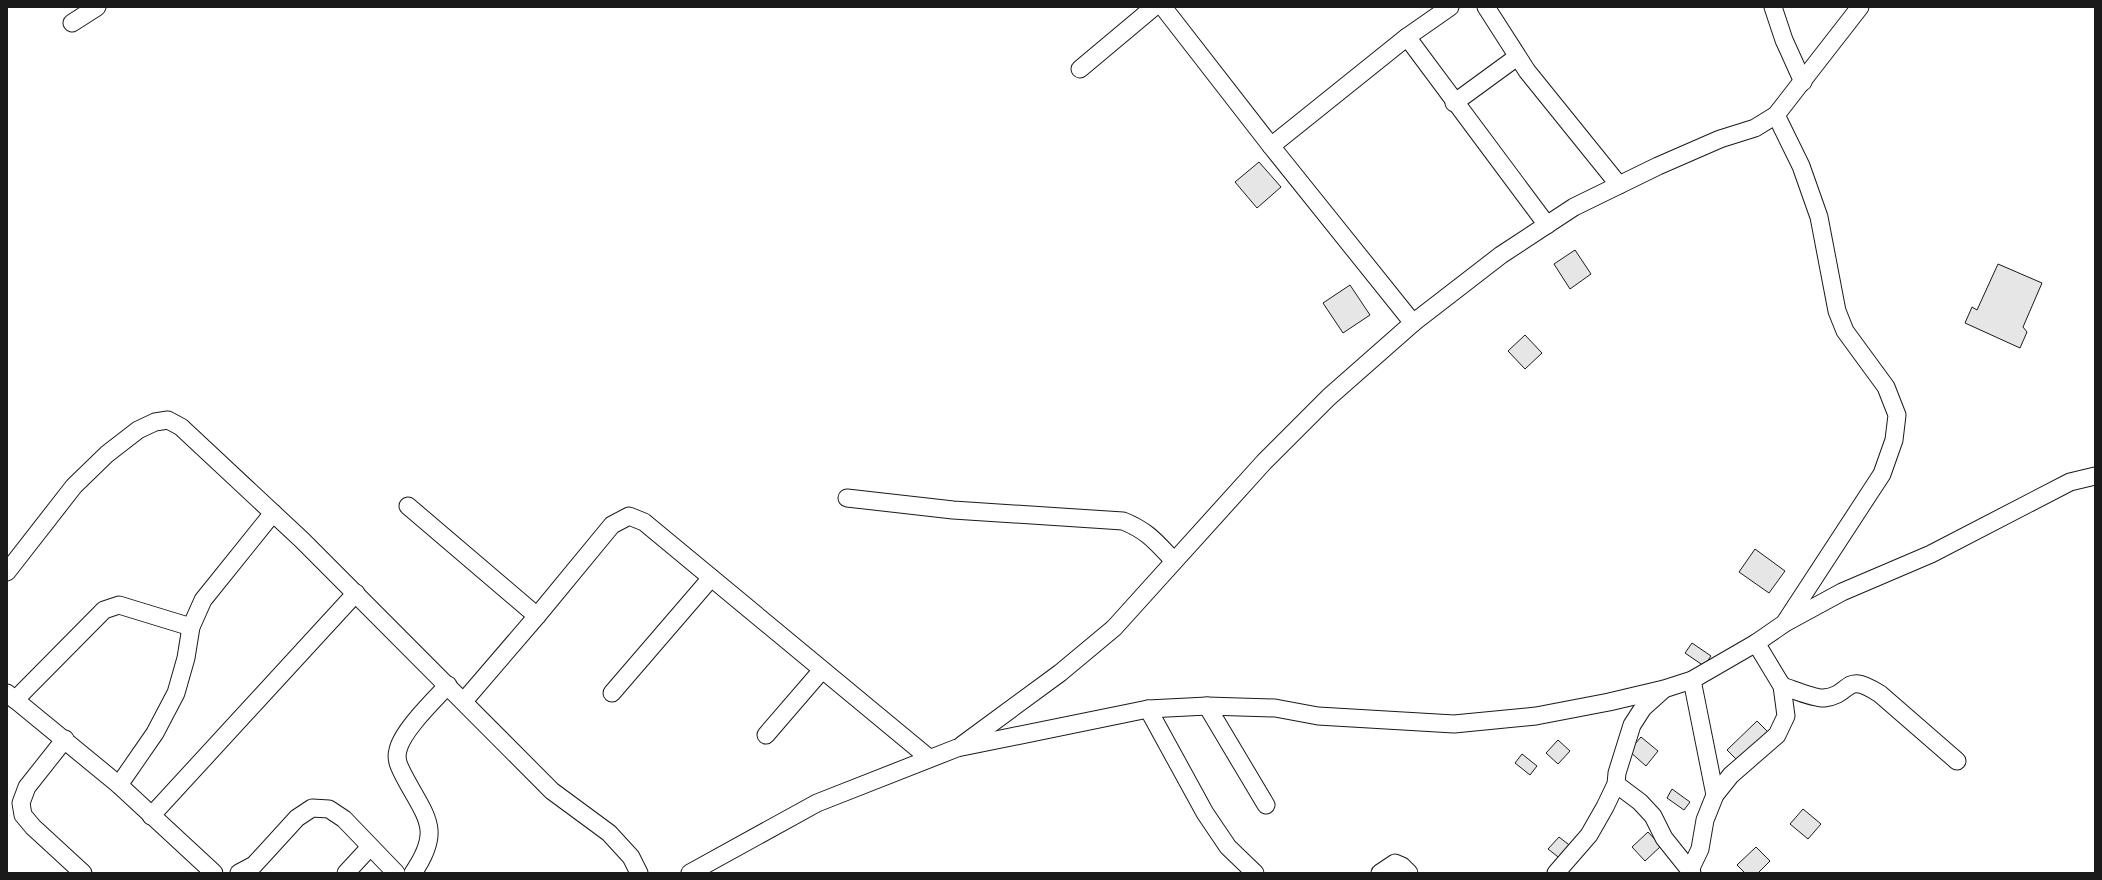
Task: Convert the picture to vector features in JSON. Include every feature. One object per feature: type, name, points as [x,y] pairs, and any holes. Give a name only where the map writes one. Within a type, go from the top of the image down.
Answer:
[{"type":"street","points":[[72,23],[97,7]]},
{"type":"street","points":[[1080,69],[1154,7]]},
{"type":"street","points":[[1163,7],[1271,146],[1413,323]]},
{"type":"street","points":[[1271,146],[1407,37],[1450,7]]},
{"type":"street","points":[[1486,7],[1527,71],[1619,186]]},
{"type":"street","points":[[1772,7],[1784,40],[1803,82]]},
{"type":"street","points":[[957,748],[1060,673],[1114,628],[1264,462],[1329,397],[1413,323],[1500,255],[1574,207],[1720,139],[1755,128],[1776,115],[1860,7]]},
{"type":"street","points":[[1407,37],[1454,103],[1547,225]]},
{"type":"street","points":[[1454,103],[1517,56]]},
{"type":"street","points":[[1776,115],[1801,166],[1819,217],[1837,311],[1845,331],[1886,387],[1897,415],[1894,440],[1882,474],[1785,623]]},
{"type":"street","points":[[7,572],[74,486],[107,454],[138,430],[155,422],[168,420],[180,427],[273,513],[356,593],[552,791],[610,833],[631,857],[639,873]]},
{"type":"street","points":[[690,873],[817,803],[929,758],[957,748],[1148,709],[1207,706],[1275,708],[1318,716],[1454,724],[1536,716],[1609,702],[1664,689],[1692,680],[1756,643],[1785,623],[1842,592],[1931,554],[2070,482],[2095,476]]},
{"type":"street","points":[[847,498],[953,510],[1123,521],[1141,528],[1155,540],[1174,561]]},
{"type":"street","points":[[408,506],[537,616]]},
{"type":"street","points":[[119,786],[155,733],[176,693],[186,658],[191,627],[203,600],[273,513]]},
{"type":"street","points":[[464,701],[612,525],[629,516],[644,522],[929,758]]},
{"type":"street","points":[[612,693],[712,578]]},
{"type":"street","points":[[151,816],[356,593]]},
{"type":"street","points":[[191,627],[119,605],[104,610],[11,696],[65,739],[119,786],[214,873]]},
{"type":"street","points":[[1691,872],[1700,849],[1705,820],[1715,795],[1732,774],[1777,735],[1786,716],[1782,686],[1756,643]]},
{"type":"street","points":[[766,735],[822,670]]},
{"type":"street","points":[[1692,680],[1715,795]]},
{"type":"street","points":[[1782,686],[1823,698],[1833,695],[1850,685],[1857,683],[1867,686],[1880,694],[1957,761]]},
{"type":"street","points":[[413,873],[424,856],[430,838],[428,821],[397,763],[397,751],[402,738],[448,685]]},
{"type":"street","points":[[1556,873],[1589,835],[1616,784],[1617,773],[1632,725],[1643,708],[1664,689]]},
{"type":"street","points":[[1207,706],[1266,805]]},
{"type":"street","points":[[1148,709],[1204,813],[1228,847],[1255,873]]},
{"type":"street","points":[[65,739],[27,787],[21,803],[23,815],[33,827],[83,873]]},
{"type":"street","points":[[1616,784],[1640,802],[1653,816],[1664,838],[1691,872]]},
{"type":"street","points":[[238,873],[254,865],[297,818],[312,808],[329,809],[344,819],[396,873]]},
{"type":"street","points":[[346,873],[370,847]]},
{"type":"street","points":[[1380,873],[1395,863],[1402,866],[1409,873]]},
{"type":"building","points":[[1259,162],[1281,187],[1257,208],[1235,182]]},
{"type":"building","points":[[1575,250],[1591,274],[1570,289],[1554,264]]},
{"type":"building","points":[[1998,264],[2042,283],[2023,327],[2027,332],[2020,348],[1965,323],[1972,307],[1977,310]]},
{"type":"building","points":[[1350,285],[1370,315],[1343,333],[1323,303]]},
{"type":"building","points":[[1525,335],[1542,353],[1525,369],[1508,351]]},
{"type":"building","points":[[1755,549],[1785,571],[1769,593],[1739,572]]},
{"type":"building","points":[[1692,643],[1711,656],[1704,666],[1685,653]]},
{"type":"building","points":[[1757,721],[1770,734],[1740,763],[1727,750]]},
{"type":"building","points":[[1641,737],[1658,751],[1646,766],[1629,751]]},
{"type":"building","points":[[1558,740],[1570,751],[1558,764],[1546,753]]},
{"type":"building","points":[[1522,754],[1537,766],[1530,775],[1515,763]]},
{"type":"building","points":[[1672,789],[1690,802],[1684,810],[1667,798]]},
{"type":"building","points":[[1803,809],[1821,824],[1808,839],[1790,824]]},
{"type":"building","points":[[1648,832],[1661,846],[1645,861],[1632,847]]},
{"type":"building","points":[[1559,837],[1573,848],[1562,860],[1548,849]]},
{"type":"building","points":[[1756,847],[1770,861],[1758,873],[1745,873],[1737,865]]}]
